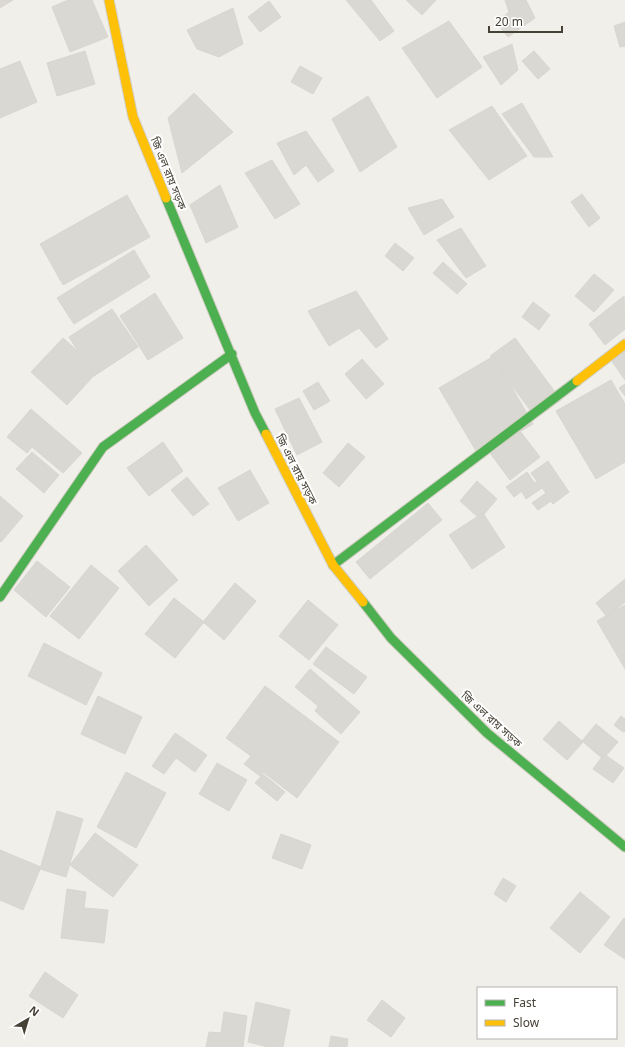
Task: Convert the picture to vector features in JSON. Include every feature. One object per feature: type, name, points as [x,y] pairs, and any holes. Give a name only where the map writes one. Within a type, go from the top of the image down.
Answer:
[{"type":"main road","name":"জি এল রায় সড়ক","points":[[109,0],[133,117],[199,280],[232,354],[255,413],[334,565],[391,638],[487,733],[625,847]]},
{"type":"main road","points":[[334,565],[625,344]]},
{"type":"main road","points":[[0,597],[103,447],[232,354]]},
{"type":"building","points":[[0,0],[13,0],[0,8]]},
{"type":"building","points":[[68,0],[92,0],[108,37],[70,52],[52,7]]},
{"type":"building","points":[[346,0],[371,0],[394,31],[380,41]]},
{"type":"building","points":[[406,0],[436,0],[422,15]]},
{"type":"building","points":[[505,0],[526,0],[535,18],[508,37],[496,22],[509,12]]},
{"type":"building","points":[[269,1],[281,17],[260,32],[248,17]]},
{"type":"building","points":[[233,8],[243,44],[219,57],[197,49],[187,30]]},
{"type":"building","points":[[449,21],[482,67],[437,98],[402,48]]},
{"type":"building","points":[[625,22],[625,46],[620,47],[614,26]]},
{"type":"building","points":[[512,44],[518,70],[501,85],[483,57]]},
{"type":"building","points":[[85,51],[95,84],[57,96],[47,63]]},
{"type":"building","points":[[534,51],[550,69],[538,79],[522,61]]},
{"type":"building","points":[[20,61],[37,102],[0,118],[0,69]]},
{"type":"building","points":[[300,66],[322,78],[313,94],[291,82]]},
{"type":"building","points":[[194,93],[233,132],[182,173],[168,118]]},
{"type":"building","points":[[368,96],[397,147],[360,172],[332,119]]},
{"type":"building","points":[[522,103],[553,157],[534,157],[502,114]]},
{"type":"building","points":[[492,106],[527,156],[489,180],[449,130]]},
{"type":"building","points":[[306,131],[334,171],[318,182],[306,165],[294,175],[277,143]]},
{"type":"building","points":[[272,160],[300,204],[275,219],[245,173]]},
{"type":"building","points":[[220,185],[238,227],[206,243],[190,205]]},
{"type":"building","points":[[582,194],[600,218],[589,227],[571,202]]},
{"type":"building","points":[[127,195],[150,237],[63,285],[40,244]]},
{"type":"building","points":[[442,199],[454,217],[424,235],[408,208]]},
{"type":"building","points":[[461,228],[486,266],[466,278],[437,240]]},
{"type":"building","points":[[395,243],[414,258],[403,271],[385,256]]},
{"type":"building","points":[[134,250],[150,277],[74,324],[57,298]]},
{"type":"building","points":[[443,262],[467,284],[457,294],[433,273]]},
{"type":"building","points":[[594,274],[614,290],[594,312],[575,296]]},
{"type":"building","points":[[356,291],[388,339],[376,348],[359,328],[329,346],[308,311]]},
{"type":"building","points":[[155,293],[183,338],[148,360],[120,316]]},
{"type":"building","points":[[624,296],[625,329],[605,345],[589,324]]},
{"type":"building","points":[[533,302],[550,315],[539,330],[522,317]]},
{"type":"building","points":[[112,309],[138,347],[94,376],[69,337]]},
{"type":"building","points":[[63,338],[99,370],[67,405],[31,372]]},
{"type":"building","points":[[515,338],[561,400],[536,418],[490,356]]},
{"type":"building","points":[[625,350],[625,380],[611,360]]},
{"type":"building","points":[[494,356],[533,424],[479,456],[439,388]]},
{"type":"building","points":[[362,359],[384,384],[366,399],[345,374]]},
{"type":"building","points":[[611,380],[625,404],[625,462],[596,479],[556,411]]},
{"type":"building","points":[[318,382],[330,401],[314,410],[303,391]]},
{"type":"building","points":[[625,384],[625,396],[619,388]]},
{"type":"building","points":[[299,398],[322,442],[297,455],[275,409]]},
{"type":"building","points":[[31,409],[82,453],[63,473],[32,447],[27,453],[7,437]]},
{"type":"building","points":[[520,431],[540,457],[510,480],[490,453]]},
{"type":"building","points":[[163,442],[183,471],[149,496],[127,468]]},
{"type":"building","points":[[348,443],[365,457],[339,487],[323,473]]},
{"type":"building","points":[[32,452],[59,475],[44,493],[16,469]]},
{"type":"building","points":[[548,461],[569,492],[553,504],[551,501],[538,510],[532,503],[546,493],[542,488],[526,499],[522,492],[537,481],[531,473]]},
{"type":"building","points":[[250,470],[269,503],[238,521],[218,488]]},
{"type":"building","points":[[527,472],[534,482],[514,497],[506,487]]},
{"type":"building","points":[[187,477],[209,504],[193,516],[171,490]]},
{"type":"building","points":[[477,481],[497,499],[480,519],[460,501]]},
{"type":"building","points":[[0,496],[23,516],[1,542],[0,541]]},
{"type":"building","points":[[428,503],[442,520],[370,579],[356,562]]},
{"type":"building","points":[[483,513],[505,547],[472,569],[449,535]]},
{"type":"building","points":[[146,545],[178,580],[149,606],[118,571]]},
{"type":"building","points":[[37,561],[70,587],[46,617],[14,590]]},
{"type":"building","points":[[91,565],[119,588],[79,639],[50,616]]},
{"type":"building","points":[[625,579],[625,602],[607,617],[596,603]]},
{"type":"building","points":[[235,583],[256,601],[224,640],[203,622]]},
{"type":"building","points":[[174,598],[204,622],[175,658],[145,634]]},
{"type":"building","points":[[308,600],[338,625],[309,660],[279,636]]},
{"type":"building","points":[[625,605],[625,669],[597,621]]},
{"type":"building","points":[[44,643],[102,673],[86,705],[28,676]]},
{"type":"building","points":[[326,647],[367,677],[354,694],[313,664]]},
{"type":"building","points":[[310,669],[360,712],[341,734],[315,711],[318,706],[295,687]]},
{"type":"building","points":[[265,686],[339,742],[297,798],[263,772],[260,776],[244,764],[251,756],[226,738]]},
{"type":"building","points":[[98,696],[142,717],[125,754],[81,734]]},
{"type":"building","points":[[621,716],[625,719],[625,731],[623,732],[614,725]]},
{"type":"building","points":[[559,721],[583,742],[567,760],[543,739]]},
{"type":"building","points":[[596,724],[618,742],[603,759],[582,741]]},
{"type":"building","points":[[175,733],[207,755],[195,772],[176,758],[164,774],[152,766]]},
{"type":"building","points":[[604,754],[624,768],[613,783],[593,769]]},
{"type":"building","points":[[217,763],[247,780],[229,811],[199,794]]},
{"type":"building","points":[[126,772],[166,793],[136,848],[97,827]]},
{"type":"building","points":[[263,774],[285,792],[277,801],[255,783]]},
{"type":"building","points":[[57,811],[83,819],[66,877],[40,869]]},
{"type":"building","points":[[95,833],[138,865],[113,897],[70,865]]},
{"type":"building","points":[[281,834],[311,845],[302,869],[272,858]]},
{"type":"building","points":[[0,850],[41,867],[23,910],[0,900]]},
{"type":"building","points":[[503,878],[516,886],[506,902],[494,894]]},
{"type":"building","points":[[67,889],[86,892],[84,908],[108,910],[104,943],[61,938]]},
{"type":"building","points":[[580,892],[610,917],[580,953],[550,928]]},
{"type":"building","points":[[624,918],[625,919],[625,959],[604,945]]},
{"type":"building","points":[[45,972],[78,995],[63,1018],[29,996]]},
{"type":"building","points":[[382,1000],[405,1018],[391,1037],[367,1020]]},
{"type":"building","points":[[256,1002],[290,1010],[283,1047],[268,1047],[248,1042]]},
{"type":"building","points":[[224,1012],[247,1016],[243,1047],[206,1047],[209,1032],[221,1033]]},
{"type":"building","points":[[331,1036],[348,1039],[347,1047],[329,1047]]},
{"type":"traffic: fast","points":[[166,198],[255,413],[266,434]]},
{"type":"traffic: fast","points":[[0,597],[103,447],[232,354]]},
{"type":"traffic: fast","points":[[333,565],[577,381]]},
{"type":"traffic: fast","points":[[363,602],[391,638],[487,733],[625,847]]},
{"type":"traffic: slow","points":[[109,0],[133,117],[166,198]]},
{"type":"traffic: slow","points":[[577,381],[625,344]]},
{"type":"traffic: slow","points":[[266,434],[333,565],[363,602]]}]
